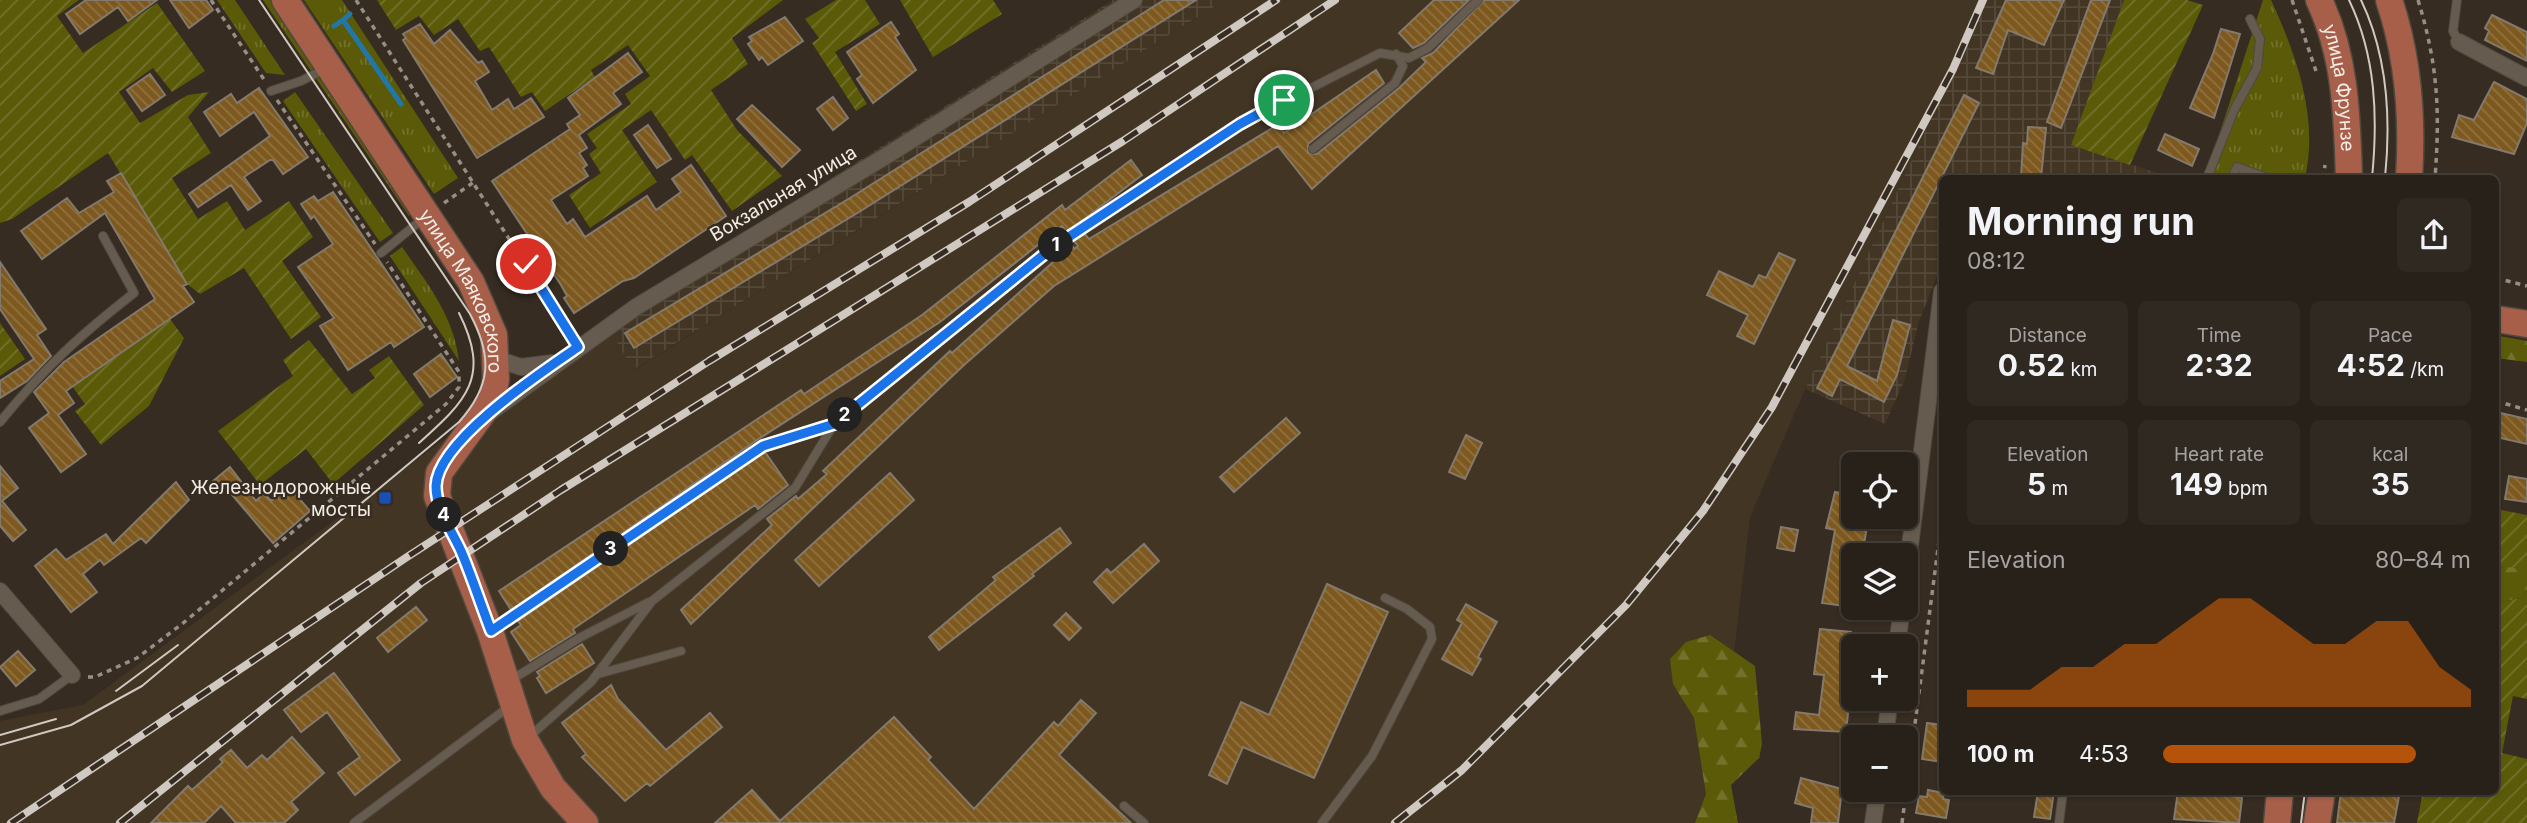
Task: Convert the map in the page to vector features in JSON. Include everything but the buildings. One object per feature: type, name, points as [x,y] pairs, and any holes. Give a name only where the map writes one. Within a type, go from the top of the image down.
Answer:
[{"type":"main road","name":"улица Маяковского","points":[[285,0],[428,214],[484,308],[494,335],[497,359],[492,400],[439,474],[437,496],[491,631],[525,740],[553,788],[585,823]]},
{"type":"main road","name":"улица Фрунзе","points":[[2319,0],[2339,55],[2347,106],[2349,175]]},
{"type":"main road","points":[[2389,0],[2407,67],[2410,104],[2409,175]]},
{"type":"main road","points":[[2499,319],[2527,324]]},
{"type":"main road","points":[[2277,823],[2280,795]]},
{"type":"main road","points":[[2317,823],[2321,795]]},
{"type":"street","name":"Вокзальная улица","points":[[465,436],[488,413],[636,307],[886,156],[1134,0]]},
{"type":"street","points":[[2459,42],[2527,78]]},
{"type":"street","points":[[1910,543],[1939,315]]},
{"type":"street","points":[[497,359],[534,367],[557,362]]},
{"type":"street","points":[[0,591],[72,675]]},
{"type":"street","points":[[1873,823],[1876,802]]},
{"type":"lane","points":[[354,823],[581,637],[652,601],[794,488],[834,424],[1052,248],[1240,124],[1380,52],[1409,58],[1428,48],[1478,0]]},
{"type":"lane","points":[[2457,0],[2453,31],[2459,42]]},
{"type":"lane","points":[[2208,175],[2234,110],[2257,68],[2260,39],[2250,19]]},
{"type":"lane","points":[[1313,149],[1395,83],[1402,66],[1396,54]]},
{"type":"lane","points":[[271,91],[301,81],[329,66]]},
{"type":"lane","points":[[2234,173],[2237,167],[2259,175]]},
{"type":"lane","points":[[381,253],[428,214]]},
{"type":"lane","points":[[0,422],[44,369],[80,335],[134,293],[103,236]]},
{"type":"lane","points":[[491,631],[763,446],[834,424]]},
{"type":"lane","points":[[1322,823],[1372,756],[1432,639],[1430,627],[1407,609],[1385,598]]},
{"type":"lane","points":[[525,740],[598,674],[602,664],[652,601]]},
{"type":"lane","points":[[598,674],[681,651]]},
{"type":"lane","points":[[0,711],[39,699],[72,675]]},
{"type":"lane","points":[[2059,823],[2062,795]]},
{"type":"lane","points":[[1124,806],[1144,823]]},
{"type":"path","points":[[72,675],[95,677],[137,659],[297,530],[446,404],[459,387],[458,372],[211,0]]},
{"type":"path","points":[[356,0],[578,347]]},
{"type":"path","points":[[2292,0],[2318,76]]},
{"type":"path","points":[[2418,0],[2430,40],[2437,83],[2440,117],[2435,175]]},
{"type":"path","points":[[2324,175],[2327,156]]},
{"type":"path","points":[[428,214],[474,182]]},
{"type":"path","points":[[2499,279],[2527,286]]},
{"type":"path","points":[[2499,402],[2527,410]]},
{"type":"path","points":[[1902,823],[1939,541]]},
{"type":"shaded area","points":[[1113,0],[1225,0],[633,370],[604,322]]},
{"type":"shaded area","points":[[1225,0],[1986,0],[1805,389],[1750,517],[1714,823],[0,823],[0,721],[83,705],[604,322],[634,370]]},
{"type":"shaded area","points":[[1986,0],[2124,0],[2071,145],[2164,175],[1939,175],[1939,271],[1919,321],[1905,379],[1885,424],[1805,389]]},
{"type":"green space","points":[[0,0],[79,0],[57,16],[83,53],[157,3],[205,71],[172,92],[153,68],[119,92],[140,123],[188,95],[209,92],[188,117],[211,153],[172,178],[198,219],[227,201],[245,230],[289,201],[313,237],[282,261],[321,317],[291,339],[244,268],[200,294],[187,284],[108,153],[12,219],[0,223]]},
{"type":"green space","points":[[217,0],[235,0],[285,75],[266,73]]},
{"type":"green space","points":[[263,0],[275,0],[417,209],[409,216]]},
{"type":"green space","points":[[304,0],[342,0],[458,178],[434,194]]},
{"type":"green space","points":[[377,0],[783,0],[732,38],[748,64],[711,90],[737,130],[782,176],[732,211],[692,155],[685,160],[651,110],[622,130],[657,182],[590,228],[569,195],[601,173],[589,154],[597,148],[587,134],[631,104],[625,94],[650,76],[628,45],[591,70],[595,77],[545,111],[532,92],[521,97],[489,47],[480,51],[458,19],[434,35],[419,16],[396,30]]},
{"type":"green space","points":[[836,0],[865,0],[880,24],[835,52],[867,104],[856,111],[812,43],[819,38],[805,19]]},
{"type":"green space","points":[[900,0],[993,0],[1002,14],[933,57]]},
{"type":"green space","points":[[2124,0],[2187,0],[2203,5],[2130,165],[2071,145]]},
{"type":"green space","points":[[2263,0],[2271,0],[2289,42],[2303,87],[2309,132],[2306,175],[2206,175]]},
{"type":"green space","points":[[295,92],[393,233],[380,242],[283,101]]},
{"type":"green space","points":[[402,247],[430,287],[452,329],[459,361],[390,256]]},
{"type":"green space","points":[[170,319],[184,338],[149,406],[101,445],[75,411],[85,404],[72,386]]},
{"type":"green space","points":[[0,323],[25,359],[0,376]]},
{"type":"green space","points":[[2499,336],[2527,341],[2527,362],[2499,358]]},
{"type":"green space","points":[[309,340],[352,394],[375,378],[369,370],[389,356],[424,405],[333,484],[306,449],[260,485],[218,431],[293,376],[283,360]]},
{"type":"green space","points":[[2499,510],[2527,515],[2527,569],[2499,566]]},
{"type":"green space","points":[[2499,566],[2527,568],[2527,591],[2521,598],[2499,602]]},
{"type":"green space","points":[[2527,591],[2527,699],[2513,696],[2502,753],[2527,759],[2527,823],[2417,823],[2422,795],[2499,795],[2499,602],[2521,598]]},
{"type":"green space","points":[[1710,635],[1755,666],[1762,744],[1759,758],[1731,785],[1738,823],[1695,823],[1706,794],[1694,718],[1673,684],[1670,659],[1686,642]]},
{"type":"waterway","points":[[350,14],[343,20],[401,104]]},
{"type":"waterway","points":[[334,26],[343,20]]},
{"type":"tram line","points":[[0,745],[71,725],[142,686],[459,422],[470,409],[483,383],[485,358],[470,314],[259,0]]},
{"type":"tram line","points":[[2349,0],[2365,43],[2373,87],[2375,132],[2372,175]]},
{"type":"tram line","points":[[2361,0],[2377,42],[2382,64],[2387,110],[2385,175]]},
{"type":"tram line","points":[[419,443],[450,414],[469,386],[473,371],[473,354],[459,313]]},
{"type":"tram line","points":[[116,691],[178,645]]},
{"type":"tram line","points":[[0,735],[56,719]]},
{"type":"tram line","points":[[2301,823],[2304,795]]},
{"type":"railway","points":[[11,823],[407,557],[709,361],[969,202],[1276,0]]},
{"type":"railway","points":[[120,823],[421,583],[561,490],[1123,141],[1335,0]]},
{"type":"railway","points":[[1395,823],[1462,770],[1626,605],[1703,511],[1772,407],[1953,69],[1983,0]]},
{"type":"place","name":"Железнодорожные мосты","points":[[385,498]]},
{"type":"route","points":[[526,264],[578,347],[488,413],[449,457],[439,474],[436,487],[440,506],[491,631],[763,446],[834,424],[1052,248],[1240,124],[1284,100]]}]
